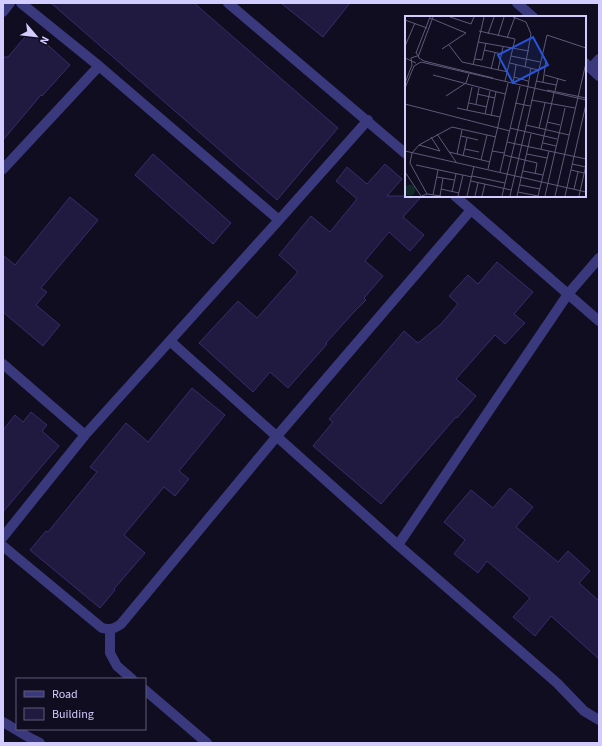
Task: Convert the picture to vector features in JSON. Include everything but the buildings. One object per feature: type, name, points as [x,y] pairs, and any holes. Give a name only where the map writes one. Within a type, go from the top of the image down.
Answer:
[{"type":"street","points":[[3,12],[10,3]]},
{"type":"street","points":[[21,3],[99,66],[279,220]]},
{"type":"street","points":[[229,3],[405,153]]},
{"type":"street","points":[[517,3],[532,16]]},
{"type":"street","points":[[599,59],[588,66],[599,76]]},
{"type":"street","points":[[3,169],[99,66]]},
{"type":"street","points":[[3,537],[85,435],[368,120]]},
{"type":"street","points":[[455,197],[599,321]]},
{"type":"street","points":[[3,546],[102,628],[110,630],[116,628],[121,624],[277,436],[471,210]]},
{"type":"street","points":[[398,545],[568,294],[599,258]]},
{"type":"street","points":[[170,341],[398,545],[557,684],[584,711],[599,720]]},
{"type":"street","points":[[3,364],[85,435]]},
{"type":"street","points":[[110,630],[110,653],[117,666],[131,678]]},
{"type":"street","points":[[146,691],[207,743]]},
{"type":"street","points":[[3,722],[16,730]]},
{"type":"street","points":[[16,730],[40,743]]}]
